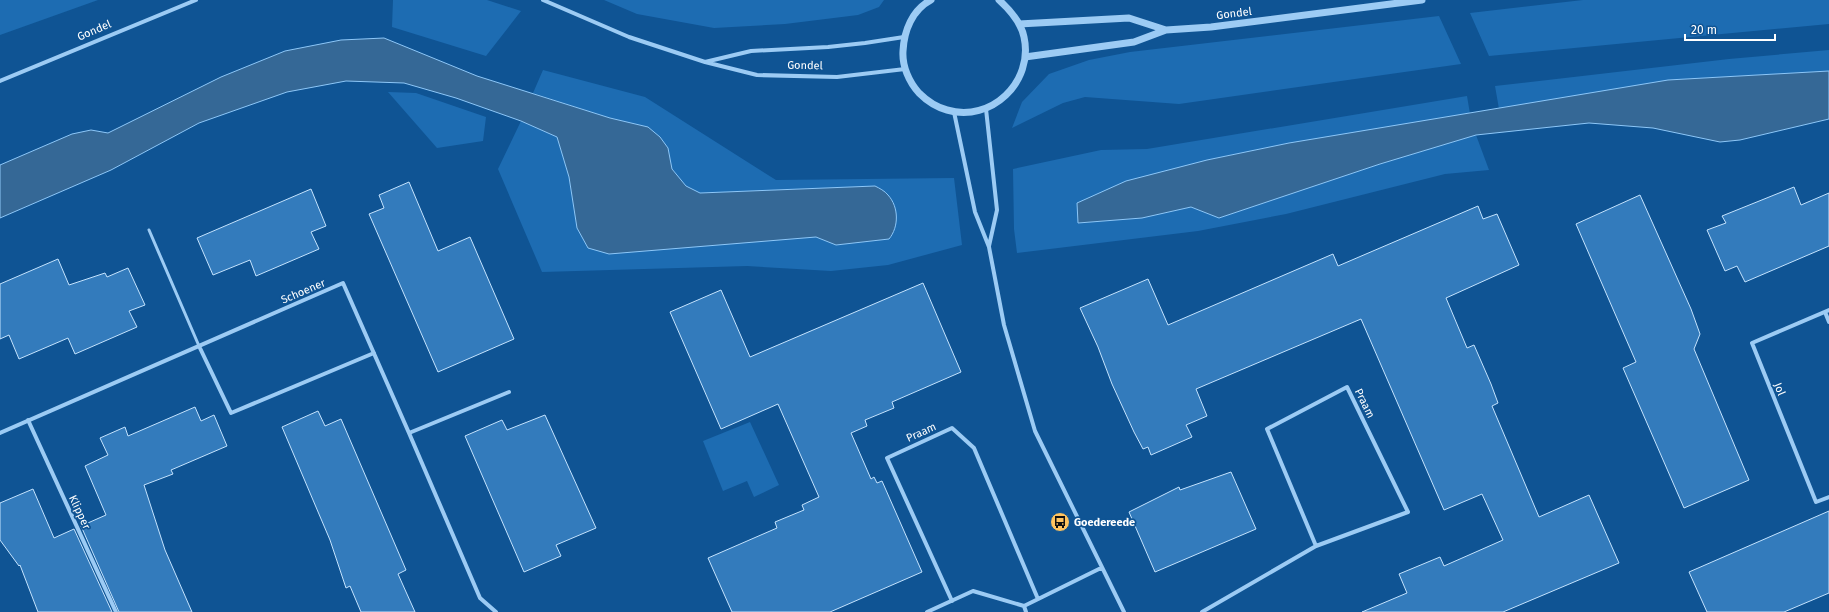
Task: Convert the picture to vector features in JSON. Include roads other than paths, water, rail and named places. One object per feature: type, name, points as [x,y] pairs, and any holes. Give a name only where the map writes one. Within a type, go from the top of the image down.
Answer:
[{"type":"street","name":"Gondel","points":[[0,81],[196,0]]},
{"type":"street","name":"Gondel","points":[[543,0],[629,37],[705,62],[757,75],[837,77],[905,69]]},
{"type":"street","points":[[927,1],[912,18],[904,37],[902,53],[905,69],[912,85],[924,98],[938,107],[954,112],[970,112],[986,109],[1001,101],[1013,89],[1021,74],[1026,57],[1024,37],[1019,24],[1010,11],[998,0]]},
{"type":"street","name":"Gondel","points":[[1026,57],[1134,42],[1166,30],[1211,27],[1422,0]]},
{"type":"street","name":"Gondel","points":[[1019,24],[1129,18],[1166,30]]},
{"type":"street","name":"Gondel","points":[[705,62],[752,50],[828,47],[904,37]]},
{"type":"street","points":[[986,109],[997,210],[988,247]]},
{"type":"street","points":[[954,112],[975,212],[988,247],[1004,325],[1035,431],[1101,568],[1124,612]]},
{"type":"street","name":"Schoener","points":[[0,433],[343,283],[480,598],[496,612]]},
{"type":"street","name":"Jol","points":[[1829,322],[1827,311],[1752,343],[1816,502],[1829,497]]},
{"type":"street","points":[[200,346],[231,413],[374,353]]},
{"type":"street","name":"Praam","points":[[1202,612],[1316,546],[1408,512],[1347,387],[1267,429],[1316,546]]},
{"type":"street","points":[[409,433],[509,392]]},
{"type":"street","name":"Klipper","points":[[28,420],[116,612]]},
{"type":"street","name":"Praam","points":[[952,601],[887,458],[952,428],[974,448],[1038,599]]},
{"type":"street","points":[[928,612],[974,591],[1024,606],[1101,568]]},
{"type":"street","points":[[1024,606],[1026,612]]},
{"type":"lane","points":[[149,230],[200,346]]},
{"type":"place","name":"Goedereede","points":[[1060,522]]}]
